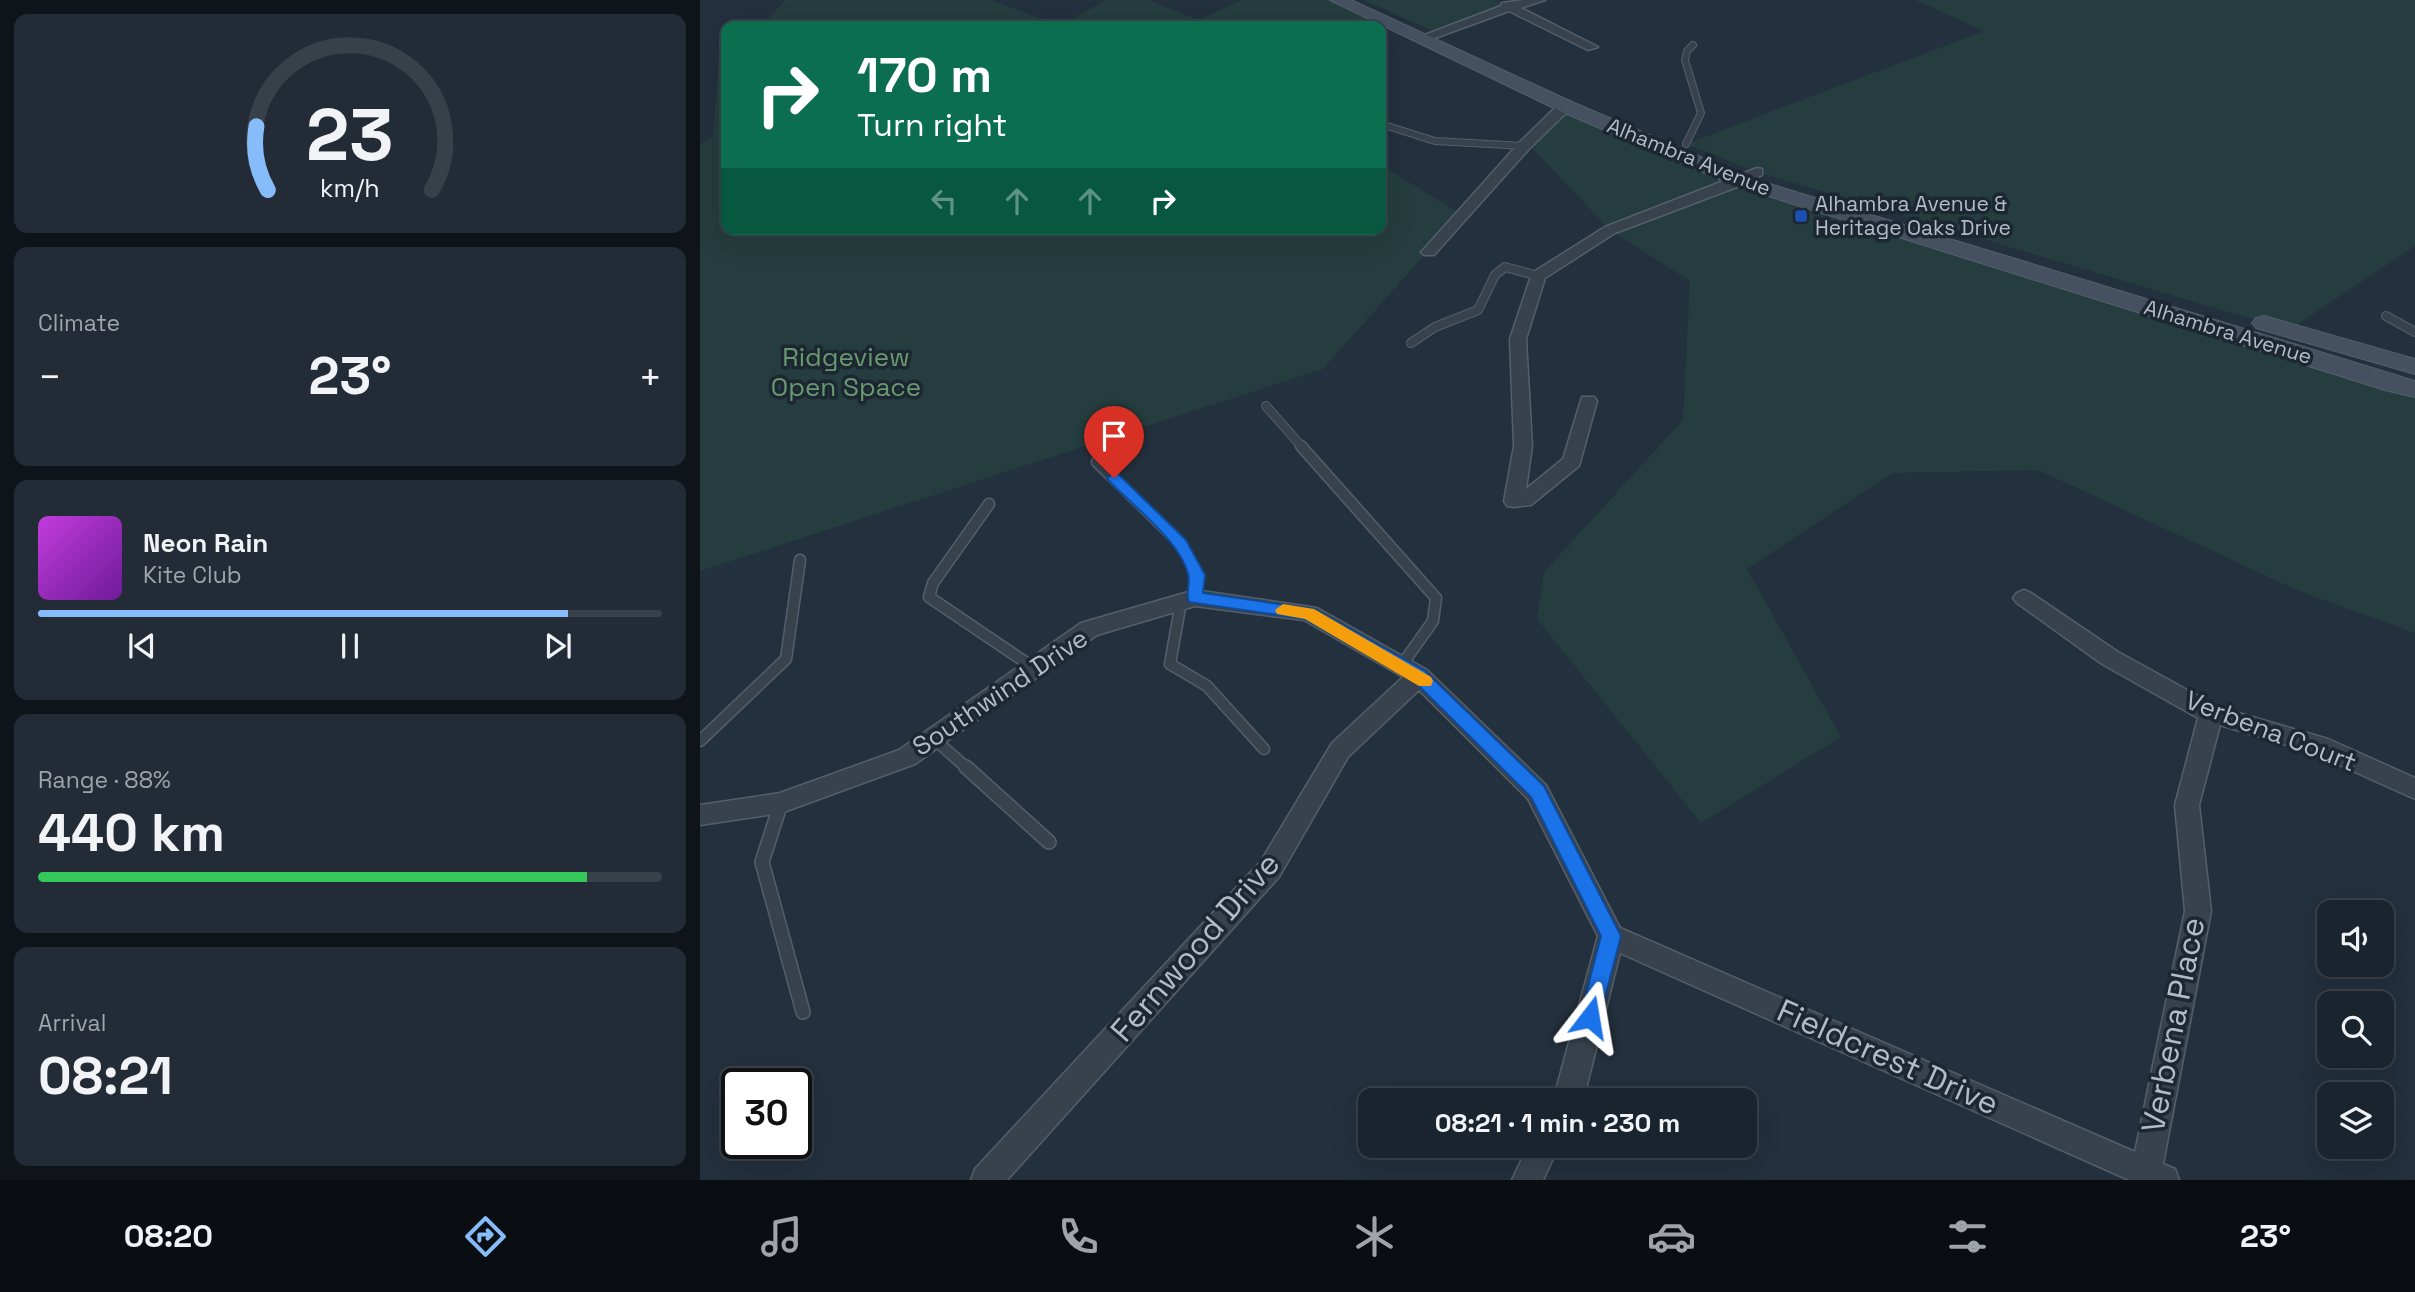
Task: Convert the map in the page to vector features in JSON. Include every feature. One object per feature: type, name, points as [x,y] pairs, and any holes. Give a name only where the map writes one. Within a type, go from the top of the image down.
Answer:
[{"type":"main road","name":"Alhambra Avenue","points":[[1338,0],[1496,62],[1686,144],[1749,177],[2415,367]]},
{"type":"main road","name":"Alhambra Avenue","points":[[1363,0],[1565,106],[1749,177],[2382,381],[2415,388]]},
{"type":"street","points":[[1496,0],[1592,47]]},
{"type":"street","points":[[1427,35],[1509,7],[1539,0]]},
{"type":"street","points":[[1429,253],[1524,146],[1565,106]]},
{"type":"street","points":[[1588,401],[1572,461],[1524,500],[1514,501],[1523,446],[1518,339],[1538,276],[1610,230],[1749,177]]},
{"type":"street","name":"Verbena Court","points":[[2024,598],[2110,658],[2211,714],[2320,746],[2415,789]]},
{"type":"street","name":"Southwind Drive","points":[[700,815],[781,803],[907,757],[1088,629],[1188,600],[1309,613],[1410,671],[1537,792],[1611,936]]},
{"type":"street","name":"Fernwood Drive","points":[[986,1180],[1270,869],[1340,750],[1410,671]]},
{"type":"street","name":"Verbena Place","points":[[2155,1175],[2198,911],[2187,805],[2211,714]]},
{"type":"street","points":[[1571,1088],[1611,936]]},
{"type":"street","name":"Fieldcrest Drive","points":[[1611,936],[2155,1175]]},
{"type":"street","points":[[1527,1180],[1538,1158]]},
{"type":"lane","points":[[1686,144],[1701,113],[1685,60],[1686,51],[1693,45]]},
{"type":"lane","points":[[1386,126],[1435,141],[1524,146]]},
{"type":"lane","points":[[1411,343],[1435,327],[1478,310],[1495,275],[1505,267],[1538,276]]},
{"type":"lane","points":[[2386,316],[2415,332]]},
{"type":"lane","points":[[1266,406],[1436,598],[1433,621],[1410,671]]},
{"type":"lane","points":[[1097,462],[1181,544],[1197,575],[1170,664],[1207,686],[1264,749]]},
{"type":"lane","points":[[989,504],[933,583],[929,597],[1034,668]]},
{"type":"lane","points":[[700,741],[786,659],[800,560]]},
{"type":"lane","points":[[933,738],[1049,842]]},
{"type":"lane","points":[[781,803],[762,862],[803,1012]]},
{"type":"green space","points":[[785,0],[991,0],[1048,21],[766,21]]},
{"type":"green space","points":[[1105,0],[1149,0],[1198,20],[1242,0],[1338,0],[1384,21],[1069,21]]},
{"type":"green space","points":[[1363,0],[1496,0],[1509,7],[1435,32]]},
{"type":"green space","points":[[1915,0],[2415,0],[2415,246],[2289,330],[1757,172],[1686,144],[1984,31]]},
{"type":"green space","name":"Ridgeview Open Space","points":[[721,55],[721,235],[1386,235],[1386,168],[1461,214],[1323,369],[700,571],[700,144],[713,136]]},
{"type":"green space","points":[[1565,106],[1740,181],[2415,389],[2415,633],[2299,591],[2038,470],[1892,473],[1747,569],[1841,737],[1701,823],[1537,619],[1544,572],[1683,420],[1690,281],[1610,230],[1527,143]]},
{"type":"slow traffic","points":[[1283,610],[1309,613],[1425,681]]},
{"type":"place","name":"Alhambra Avenue & Heritage Oaks Drive","points":[[1801,216]]},
{"type":"route","points":[[1114,478],[1181,544],[1197,575],[1195,598],[1309,613],[1419,676],[1537,792],[1611,936],[1590,1017]]}]
